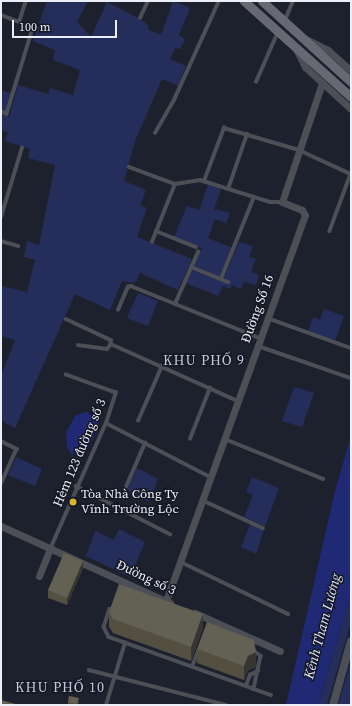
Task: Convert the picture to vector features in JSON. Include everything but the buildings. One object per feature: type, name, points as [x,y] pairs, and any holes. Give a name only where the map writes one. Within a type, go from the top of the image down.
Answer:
[{"type":"main road","points":[[244,1],[351,97]]},
{"type":"main road","points":[[262,1],[351,82]]},
{"type":"street","points":[[302,37],[328,50],[351,71]]},
{"type":"street","points":[[294,45],[305,67],[351,109]]},
{"type":"street","points":[[282,202],[322,83]]},
{"type":"street","name":"Đường Số 16","points":[[166,601],[305,215],[302,210],[282,202]]},
{"type":"street","name":"Đường số 3","points":[[1,526],[51,547],[166,601],[280,651]]},
{"type":"street","points":[[39,576],[51,547]]},
{"type":"street","points":[[333,705],[351,641]]},
{"type":"lane","points":[[19,22],[26,1]]},
{"type":"lane","points":[[140,18],[148,1]]},
{"type":"lane","points":[[155,133],[174,100],[219,1]]},
{"type":"lane","points":[[284,21],[294,1]]},
{"type":"lane","points":[[1,14],[19,22],[32,32],[7,114],[1,112]]},
{"type":"lane","points":[[256,82],[278,31]]},
{"type":"lane","points":[[204,181],[224,128],[299,150],[351,174],[330,231]]},
{"type":"lane","points":[[228,189],[247,134]]},
{"type":"lane","points":[[1,217],[22,148]]},
{"type":"lane","points":[[130,167],[176,184],[204,181],[270,202],[282,202]]},
{"type":"lane","points":[[152,242],[176,184]]},
{"type":"lane","points":[[221,279],[254,197]]},
{"type":"lane","points":[[156,231],[196,247]]},
{"type":"lane","points":[[1,241],[18,246]]},
{"type":"lane","points":[[175,304],[198,252]]},
{"type":"lane","points":[[191,268],[228,282]]},
{"type":"lane","points":[[118,310],[129,286],[260,338]]},
{"type":"lane","points":[[267,318],[351,348]]},
{"type":"lane","points":[[66,319],[111,340],[111,344],[238,401]]},
{"type":"lane","points":[[78,345],[107,349],[111,344]]},
{"type":"lane","points":[[258,346],[351,378]]},
{"type":"lane","points":[[138,421],[162,366]]},
{"type":"lane","name":"Hẻm 123 đường số 3","points":[[51,547],[76,486],[106,423],[116,393],[66,375]]},
{"type":"lane","points":[[190,439],[210,388]]},
{"type":"lane","points":[[106,423],[210,477]]},
{"type":"lane","points":[[224,439],[323,479]]},
{"type":"lane","points":[[1,441],[17,449],[1,485]]},
{"type":"lane","points":[[126,487],[145,443]]},
{"type":"lane","points":[[76,486],[170,534]]},
{"type":"lane","points":[[202,500],[263,528]]},
{"type":"lane","points":[[180,562],[288,614]]},
{"type":"lane","points":[[112,605],[105,625],[105,632],[109,637],[271,695]]},
{"type":"lane","points":[[106,705],[125,643]]},
{"type":"lane","points":[[192,667],[200,646]]},
{"type":"lane","points":[[246,646],[260,655],[254,689]]},
{"type":"lane","points":[[89,670],[226,705]]},
{"type":"lane","points":[[246,686],[250,675],[258,670]]},
{"type":"shaded area","points":[[47,1],[88,1],[77,22],[91,37],[107,2],[138,18],[148,25],[149,30],[161,35],[173,1],[190,8],[179,35],[185,39],[180,49],[175,48],[170,59],[186,66],[178,86],[162,79],[135,141],[124,181],[146,190],[140,205],[147,208],[137,237],[192,259],[178,290],[140,273],[135,283],[122,281],[110,310],[75,294],[15,428],[1,420],[1,376],[15,340],[1,336],[1,286],[27,292],[35,260],[24,257],[27,241],[39,245],[55,165],[28,158],[30,149],[5,141],[8,132],[1,130],[1,115],[9,117],[18,85],[48,94],[50,88],[73,95],[80,70],[53,60],[55,50],[33,41]]},
{"type":"shaded area","points":[[1,90],[11,93],[5,112],[1,111]]},
{"type":"shaded area","points":[[208,185],[221,189],[214,209],[230,213],[226,223],[215,219],[208,238],[233,248],[220,277],[193,267],[202,248],[174,237],[187,206],[199,210]]},
{"type":"shaded area","points":[[239,242],[253,246],[249,257],[256,259],[251,272],[259,275],[256,285],[244,282],[241,289],[232,285],[230,289],[223,286],[218,296],[186,283],[192,270],[228,284],[230,281],[224,278]]},
{"type":"shaded area","points":[[138,293],[158,301],[148,326],[127,318]]},
{"type":"shaded area","points":[[324,309],[344,316],[335,341],[308,331],[313,317],[320,320]]},
{"type":"shaded area","points":[[294,387],[314,393],[302,427],[282,421]]},
{"type":"shaded area","points":[[16,457],[42,469],[35,486],[8,475]]},
{"type":"shaded area","points":[[137,468],[158,479],[149,502],[127,490]]},
{"type":"shaded area","points":[[252,477],[279,488],[265,526],[244,517],[253,495],[246,492]]},
{"type":"shaded area","points":[[250,524],[264,530],[256,554],[241,547]]},
{"type":"shaded area","points":[[119,529],[145,542],[130,577],[86,556],[95,531],[114,540]]},
{"type":"shaded area","points":[[351,596],[351,622],[327,705],[318,705]]},
{"type":"shaded area","points":[[351,662],[351,705],[338,705]]},
{"type":"water","points":[[87,412],[98,419],[99,425],[87,450],[78,455],[71,454],[67,446],[66,432],[76,415]]},
{"type":"water","name":"Kênh Tham Lương","points":[[351,436],[351,595],[318,705],[286,705],[335,491]]},
{"type":"place","name":"Tòa Nhà Công Ty Vĩnh Trường Lộc","points":[[73,502]]},
{"type":"district","name":"KHU PHỐ 9","points":[[204,360]]},
{"type":"district","name":"KHU PHỐ 10","points":[[60,687]]}]
